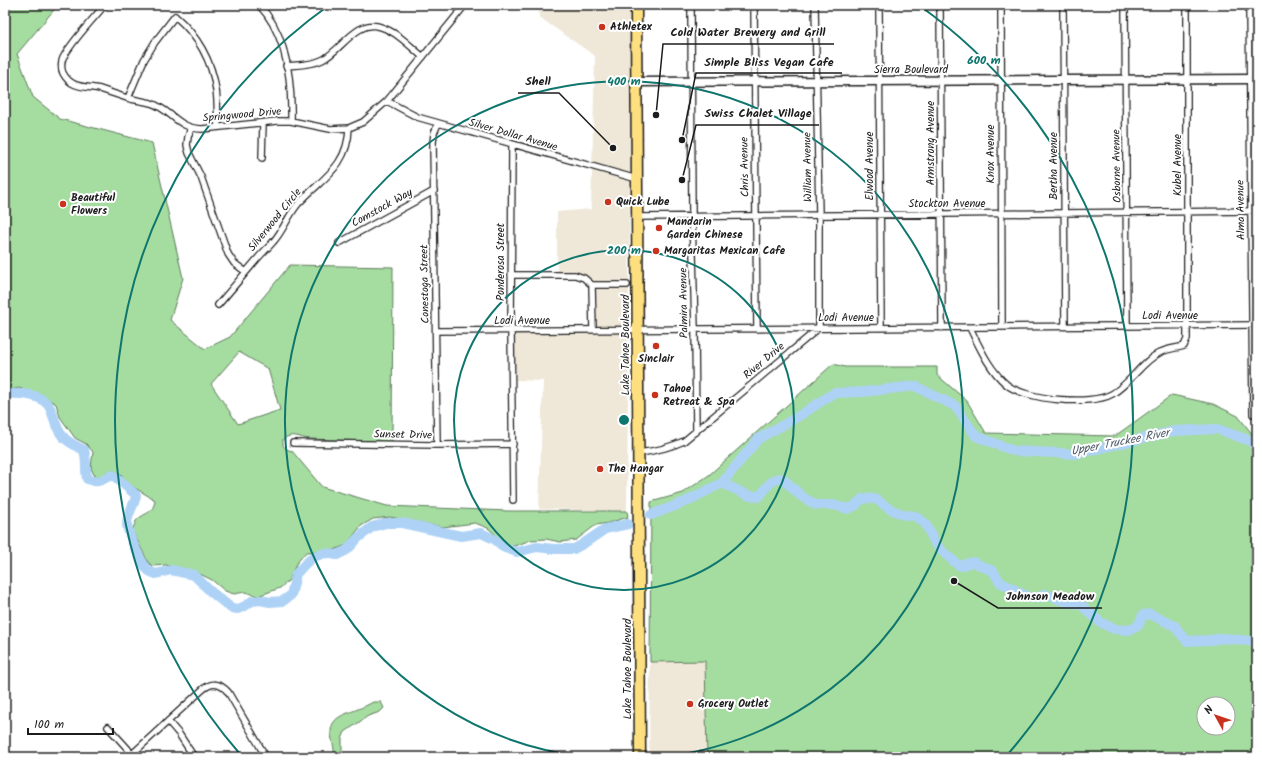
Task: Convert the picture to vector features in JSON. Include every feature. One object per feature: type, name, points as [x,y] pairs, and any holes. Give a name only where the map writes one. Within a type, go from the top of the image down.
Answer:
[{"type":"highway","name":"Lake Tahoe Boulevard","points":[[636,5],[640,757]]},
{"type":"street","name":"Springwood Drive","points":[[105,5],[69,49],[62,60],[62,70],[66,79],[83,88],[99,89],[128,98],[152,103],[164,110],[180,123],[191,128],[291,121],[330,129],[349,128],[363,122],[387,101],[463,8]]},
{"type":"street","points":[[259,5],[275,28],[282,46],[292,100],[291,121]]},
{"type":"street","points":[[455,5],[463,8]]},
{"type":"street","name":"Palmira Avenue","points":[[691,5],[692,216],[696,432]]},
{"type":"street","name":"Chris Avenue","points":[[754,5],[757,329]]},
{"type":"street","name":"William Avenue","points":[[815,5],[819,215],[819,328]]},
{"type":"street","name":"Elwood Avenue","points":[[880,5],[881,328]]},
{"type":"street","name":"Armstrong Avenue","points":[[940,5],[942,328]]},
{"type":"street","name":"Knox Avenue","points":[[1001,5],[1002,327]]},
{"type":"street","name":"Bertha Avenue","points":[[1063,5],[1065,327]]},
{"type":"street","name":"Osborne Avenue","points":[[1125,5],[1127,326]]},
{"type":"street","name":"Kubel Avenue","points":[[970,328],[985,358],[995,373],[1006,385],[1017,392],[1045,398],[1076,401],[1094,400],[1111,395],[1126,384],[1153,357],[1162,351],[1184,346],[1187,339],[1188,326],[1187,5]]},
{"type":"street","name":"Alma Avenue","points":[[1250,5],[1253,79],[1255,414]]},
{"type":"street","points":[[128,98],[144,60],[155,42],[175,16],[195,36],[204,52],[212,72],[216,90],[218,127]]},
{"type":"street","points":[[286,66],[320,61],[333,53],[353,33],[364,27],[379,26],[392,32],[423,57]]},
{"type":"street","name":"Sierra Boulevard","points":[[637,82],[1253,79]]},
{"type":"street","name":"Silver Dollar Avenue","points":[[387,101],[417,118],[638,179]]},
{"type":"street","points":[[262,158],[263,123]]},
{"type":"street","name":"Conestoga Street","points":[[436,445],[433,143],[434,133],[438,124]]},
{"type":"street","points":[[191,128],[187,145],[189,154],[201,177],[228,254],[234,263],[246,272]]},
{"type":"street","name":"Silverwood Circle","points":[[218,305],[274,241],[289,216],[299,204],[327,177],[336,166],[349,142],[349,128]]},
{"type":"street","name":"Ponderosa Street","points":[[512,144],[511,331],[513,500]]},
{"type":"street","name":"Comstock Way","points":[[339,243],[434,191]]},
{"type":"street","name":"Stockton Avenue","points":[[638,217],[1254,211]]},
{"type":"street","points":[[511,275],[575,275],[584,278],[592,285],[627,285]]},
{"type":"street","points":[[592,285],[593,330]]},
{"type":"street","name":"Lodi Avenue","points":[[436,331],[1255,325]]},
{"type":"street","name":"River Drive","points":[[639,452],[657,451],[672,447],[684,441],[819,328]]},
{"type":"street","name":"Sunset Drive","points":[[293,443],[436,445],[513,444]]},
{"type":"street","points":[[108,727],[128,749],[131,756],[201,690],[210,684],[216,684],[228,692],[266,757]]},
{"type":"street","points":[[168,721],[179,734],[194,757]]},
{"type":"shaded area","points":[[540,5],[630,5],[627,511],[539,509],[543,381],[516,380],[513,332],[595,333],[593,283],[575,272],[557,272],[557,212],[591,209],[595,56],[539,17]]},
{"type":"shaded area","points":[[705,660],[707,757],[649,757],[650,662]]},
{"type":"green space","points":[[5,5],[58,5],[17,54],[33,97],[60,119],[152,143],[183,278],[170,320],[205,349],[230,337],[290,265],[393,267],[392,442],[310,439],[293,436],[283,439],[283,445],[286,449],[292,451],[322,487],[387,506],[508,511],[627,511],[628,517],[596,525],[576,540],[560,542],[546,539],[531,540],[514,546],[506,544],[488,528],[475,523],[443,527],[390,517],[373,519],[361,526],[346,545],[334,550],[306,552],[296,564],[289,580],[280,588],[258,596],[245,592],[234,594],[225,591],[212,580],[194,571],[166,565],[152,566],[148,562],[132,530],[136,521],[150,511],[155,500],[130,485],[121,475],[114,471],[106,473],[101,478],[94,475],[91,468],[93,452],[86,444],[75,438],[60,417],[56,404],[45,397],[19,388],[5,391]],"holes":[[[239,352],[268,369],[280,410],[238,424],[211,384]]]},
{"type":"green space","points":[[833,364],[845,367],[937,367],[937,375],[967,401],[986,433],[1115,436],[1172,395],[1213,404],[1238,416],[1257,440],[1257,757],[707,757],[705,661],[650,662],[651,502],[683,493],[709,475]]},
{"type":"green space","points":[[373,702],[381,702],[384,708],[380,712],[368,716],[345,732],[342,739],[342,757],[334,757],[331,732],[334,722],[340,716]]},
{"type":"waterway","name":"Upper Truckee River","points":[[651,515],[685,502],[722,483],[758,439],[799,416],[834,393],[863,392],[915,386],[955,406],[976,436],[1014,451],[1076,454],[1174,431],[1217,429],[1251,441],[1257,450]]},
{"type":"waterway","name":"Upper Truckee River","points":[[5,394],[24,394],[42,399],[50,408],[60,433],[69,442],[84,450],[87,479],[98,481],[113,475],[136,495],[135,501],[128,516],[127,524],[129,534],[135,548],[148,570],[156,574],[171,570],[194,575],[210,591],[231,608],[238,609],[252,601],[283,601],[291,595],[296,574],[313,557],[325,553],[337,555],[347,550],[358,538],[372,527],[386,523],[402,523],[461,536],[481,533],[494,539],[505,548],[517,552],[537,547],[553,549]]},
{"type":"waterway","name":"Upper Truckee River","points":[[722,483],[747,495],[758,497],[770,483],[782,478],[801,496],[816,505],[834,505],[848,509],[855,506],[862,499],[869,498],[877,500],[890,509],[904,515],[915,516],[925,523],[935,543],[957,564],[962,566],[973,562],[993,571],[1000,582],[1030,598],[1041,597],[1044,594],[1067,602],[1080,604],[1100,622],[1114,629],[1128,630],[1138,626],[1143,615],[1150,614],[1175,626],[1187,641],[1224,638],[1257,642]]},
{"type":"waterway","name":"Upper Truckee River","points":[[556,549],[574,549],[605,529],[628,524]]},
{"type":"place","name":"Athletex","points":[[602,27]]},
{"type":"place","name":"Cold Water Brewery and Grill","points":[[656,115]]},
{"type":"place","name":"Simple Bliss Vegan Cafe","points":[[682,140]]},
{"type":"place","name":"Shell","points":[[613,148]]},
{"type":"place","name":"Swiss Chalet Village","points":[[682,180]]},
{"type":"place","name":"Quick Lube","points":[[608,202]]},
{"type":"place","name":"Beautiful Flowers","points":[[63,204]]},
{"type":"place","name":"Mandarin Garden Chinese","points":[[659,228]]},
{"type":"place","name":"Margaritas Mexican Cafe","points":[[656,251]]},
{"type":"place","name":"Sinclair","points":[[656,346]]},
{"type":"place","name":"Tahoe Retreat & Spa","points":[[655,395]]},
{"type":"place","name":"The Hangar","points":[[600,469]]},
{"type":"place","name":"Johnson Meadow","points":[[954,581]]},
{"type":"place","name":"Grocery Outlet","points":[[690,704]]}]
